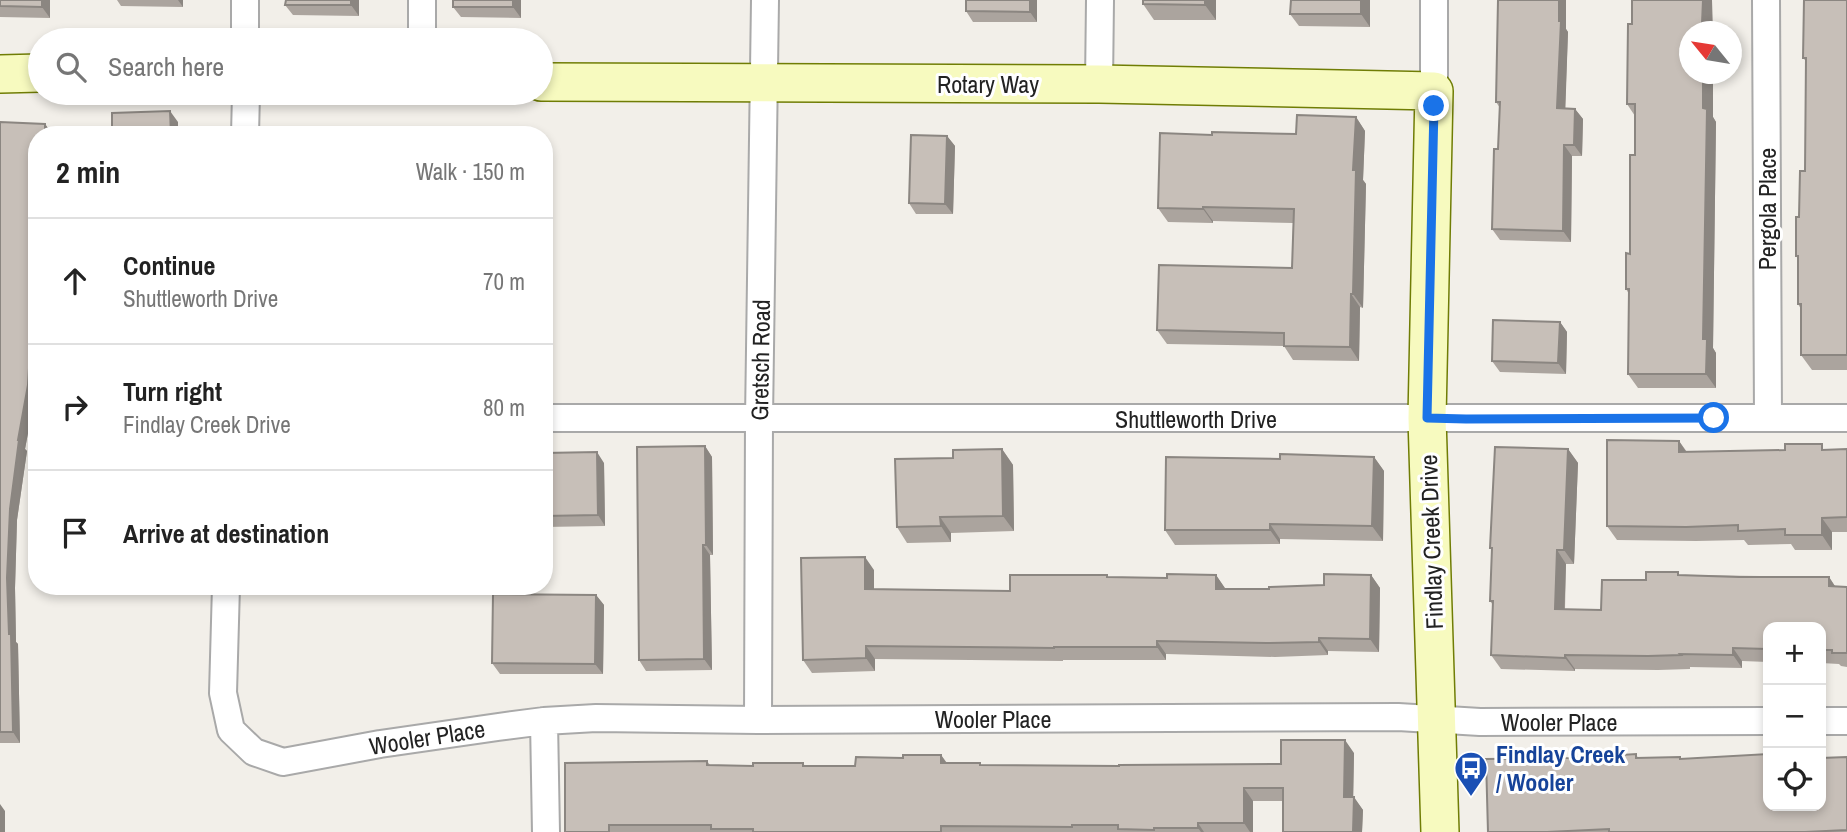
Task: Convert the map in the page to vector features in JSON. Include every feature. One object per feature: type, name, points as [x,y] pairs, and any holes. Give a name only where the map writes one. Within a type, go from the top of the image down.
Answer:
[{"type":"street","points":[[245,0],[245,28]]},
{"type":"street","points":[[422,0],[422,28]]},
{"type":"street","name":"Gretsch Road","points":[[758,720],[765,0]]},
{"type":"street","points":[[1099,84],[1100,0]]},
{"type":"street","name":"Findlay Creek Drive","points":[[1434,0],[1427,418],[1440,832]]},
{"type":"street","name":"Pergola Place","points":[[1766,0],[1768,418]]},
{"type":"street","points":[[0,74],[28,74]]},
{"type":"street","name":"Rotary Way","points":[[553,82],[1099,84],[1434,91]]},
{"type":"street","points":[[245,126],[246,105]]},
{"type":"street","name":"Shuttleworth Drive","points":[[553,418],[1847,418]]},
{"type":"street","name":"Wooler Place","points":[[226,595],[223,693],[231,730],[254,752],[283,762],[380,744],[544,721],[596,718],[758,720],[1398,717],[1480,722],[1763,722]]},
{"type":"street","points":[[544,721],[546,832]]},
{"type":"street","points":[[1826,721],[1847,721]]},
{"type":"building","points":[[0,0],[42,0],[42,7],[0,6]]},
{"type":"building","points":[[286,0],[351,0],[351,5],[285,5]]},
{"type":"building","points":[[453,0],[513,0],[513,7],[453,7]]},
{"type":"building","points":[[966,0],[1030,0],[1030,12],[966,11]]},
{"type":"building","points":[[1143,0],[1205,0],[1205,5],[1143,4]]},
{"type":"building","points":[[1291,0],[1361,0],[1361,14],[1290,14]]},
{"type":"building","points":[[1498,0],[1559,0],[1561,21],[1557,108],[1575,109],[1574,145],[1564,145],[1563,231],[1492,229],[1494,149],[1498,149],[1500,102],[1496,102]]},
{"type":"building","points":[[1632,0],[1703,0],[1702,21],[1679,21],[1679,84],[1703,84],[1703,108],[1707,109],[1703,339],[1707,339],[1706,374],[1628,374],[1629,289],[1626,289],[1626,253],[1630,254],[1630,155],[1635,155],[1635,104],[1627,104],[1628,24],[1632,24]]},
{"type":"building","points":[[1804,0],[1847,0],[1847,355],[1801,355],[1796,217],[1799,217],[1800,171],[1805,171]]},
{"type":"building","points":[[170,111],[171,126],[112,126],[112,113]]},
{"type":"building","points":[[1297,115],[1356,117],[1350,347],[1284,346],[1284,333],[1157,330],[1159,265],[1292,268],[1294,209],[1158,208],[1160,133],[1296,134]]},
{"type":"building","points":[[0,122],[45,126],[28,126],[28,385],[10,509],[7,578],[13,732],[0,732]]},
{"type":"building","points":[[911,135],[947,136],[945,204],[909,203]]},
{"type":"building","points":[[1493,320],[1560,322],[1558,363],[1492,361]]},
{"type":"building","points":[[1607,440],[1679,441],[1679,452],[1785,450],[1785,444],[1822,444],[1822,450],[1847,449],[1847,517],[1822,518],[1822,535],[1785,535],[1785,529],[1738,531],[1738,525],[1607,526]]},
{"type":"building","points":[[705,446],[704,659],[639,660],[637,447]]},
{"type":"building","points":[[1495,447],[1568,449],[1564,550],[1557,550],[1555,609],[1601,610],[1602,580],[1646,580],[1646,572],[1739,577],[1829,577],[1829,586],[1847,587],[1847,653],[1832,653],[1832,650],[1826,650],[1826,622],[1763,622],[1763,649],[1733,648],[1733,655],[1565,655],[1565,658],[1491,655],[1493,601],[1490,601]]},
{"type":"building","points":[[1002,449],[1003,516],[940,517],[941,526],[897,527],[895,459],[953,458],[953,450]]},
{"type":"building","points":[[597,452],[598,515],[553,516],[553,453]]},
{"type":"building","points":[[1280,454],[1374,457],[1372,526],[1270,524],[1270,530],[1165,530],[1166,457],[1280,459]]},
{"type":"building","points":[[865,557],[865,589],[1010,591],[1010,575],[1167,578],[1167,574],[1216,575],[1216,589],[1269,589],[1324,585],[1324,574],[1371,575],[1370,639],[1319,638],[1319,642],[1266,643],[1157,641],[1157,647],[866,646],[866,658],[803,660],[801,558]]},
{"type":"building","points":[[493,595],[596,595],[595,664],[492,663]]},
{"type":"building","points":[[1281,740],[1345,740],[1344,797],[1354,797],[1353,832],[1283,832],[1283,788],[1244,788],[1244,823],[1198,823],[1198,828],[1118,829],[1118,825],[941,826],[941,832],[753,832],[753,829],[711,829],[711,825],[609,825],[609,832],[565,832],[565,763],[707,761],[707,765],[803,763],[803,766],[855,766],[856,757],[903,758],[903,755],[941,755],[941,763],[980,765],[1281,764]]},
{"type":"building","points":[[1636,754],[1636,758],[1680,759],[1763,754],[1763,811],[1826,811],[1826,758],[1847,757],[1847,830],[1609,832],[1609,829],[1488,832],[1486,759]]},
{"type":"place","name":"Findlay Creek / Wooler","points":[[1471,798]]},
{"type":"route","points":[[1434,106],[1427,418],[1714,418]]}]
